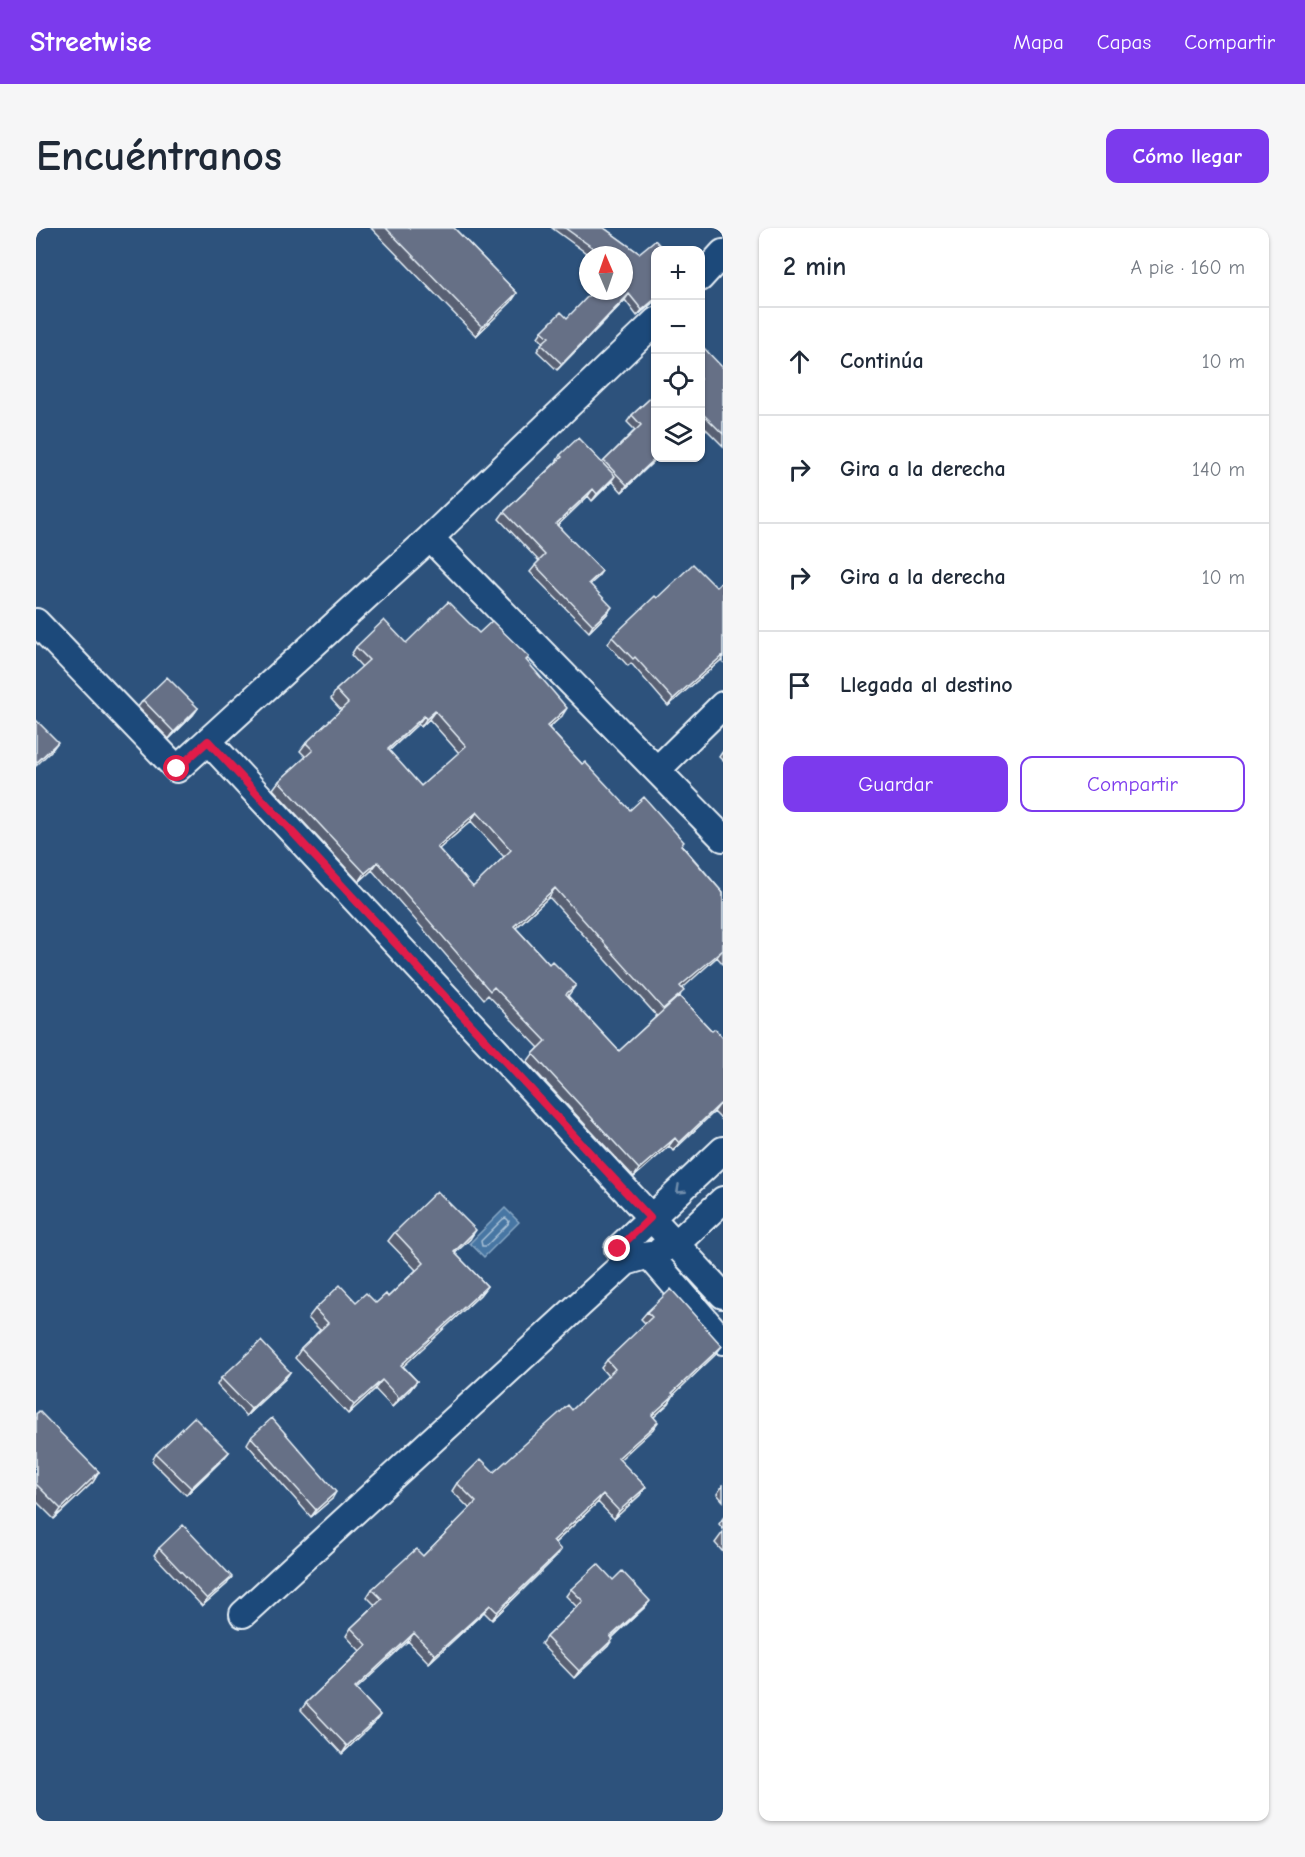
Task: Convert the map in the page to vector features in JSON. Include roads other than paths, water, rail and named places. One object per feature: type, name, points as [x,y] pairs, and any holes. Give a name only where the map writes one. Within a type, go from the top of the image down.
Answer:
[{"type":"street","points":[[36,622],[177,769],[429,538],[651,326]]},
{"type":"street","points":[[429,538],[723,838]]},
{"type":"street","points":[[658,770],[723,705]]},
{"type":"street","points":[[208,741],[723,1295]]},
{"type":"street","points":[[243,1614],[631,1255],[650,1218],[723,1150]]},
{"type":"street","points":[[631,1255],[676,1244],[723,1200]]},
{"type":"street","points":[[631,1255],[723,1341]]},
{"type":"water","points":[[505,1208],[519,1222],[484,1257],[470,1243]]}]
